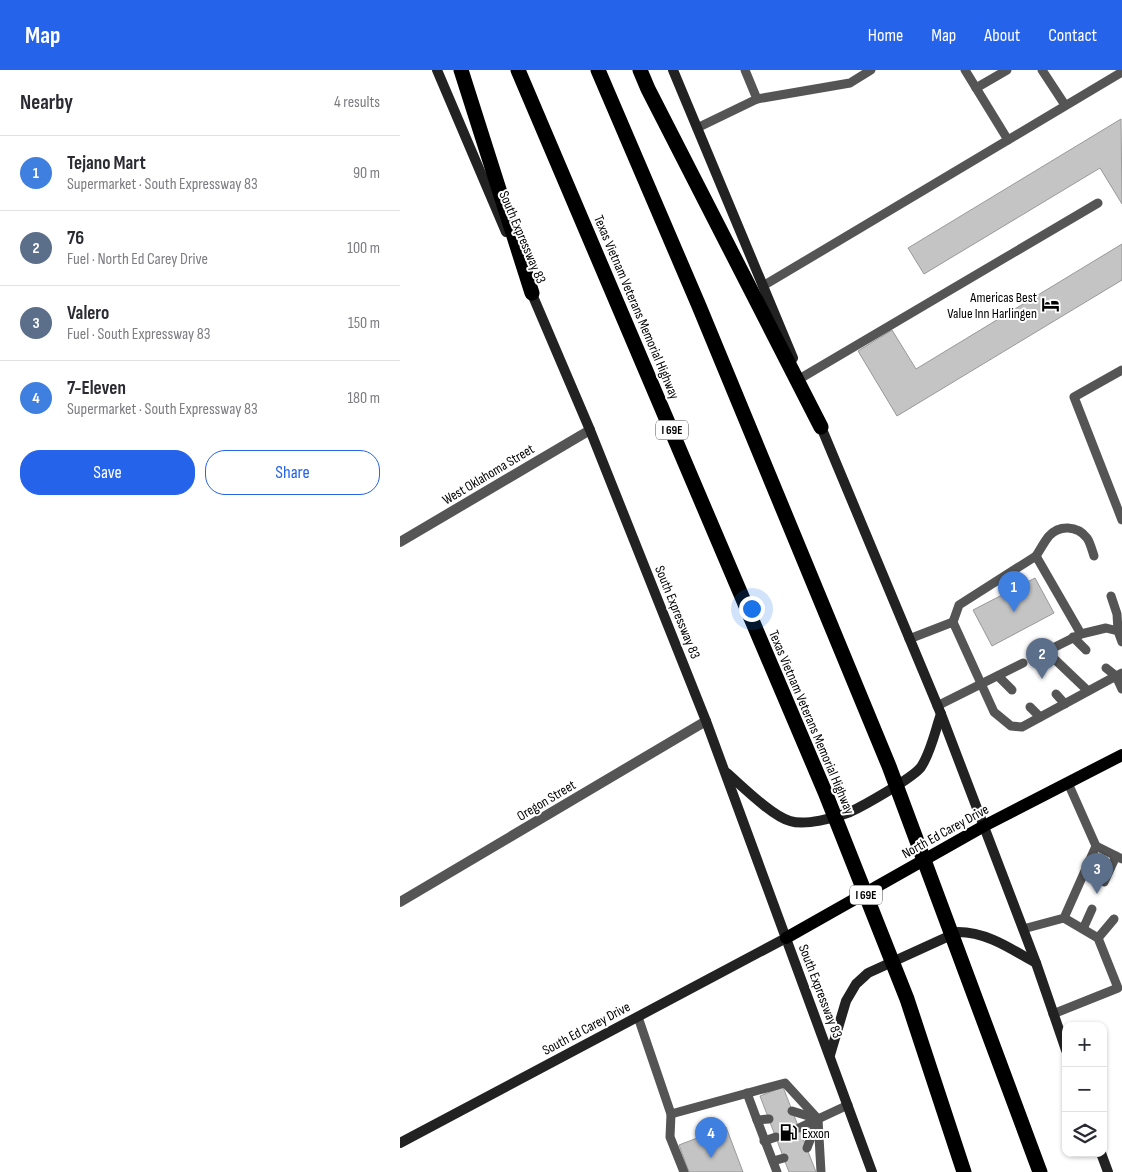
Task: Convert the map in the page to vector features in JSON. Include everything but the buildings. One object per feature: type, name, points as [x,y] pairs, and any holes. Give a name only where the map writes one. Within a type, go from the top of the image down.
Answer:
[{"type":"highway","points":[[461,70],[532,293]]},
{"type":"highway","name":"Texas Vietnam Veterans Memorial Highway","points":[[518,70],[824,792],[906,999],[964,1172]]},
{"type":"highway","points":[[598,70],[703,315],[889,766],[1040,1172]]},
{"type":"highway","points":[[640,70],[821,428]]},
{"type":"main road","name":"South Expressway 83","points":[[438,70],[590,430],[706,721],[872,1172]]},
{"type":"main road","points":[[673,70],[939,710],[1036,963],[1062,1039]]},
{"type":"main road","points":[[726,772],[771,811],[790,821],[809,823],[849,812],[909,778],[920,768],[927,755],[939,710]]},
{"type":"main road","name":"North Ed Carey Drive","points":[[786,938],[984,826],[1122,755]]},
{"type":"main road","points":[[830,1055],[846,1001],[856,984],[868,973],[958,932],[972,932],[992,938],[1036,963]]},
{"type":"main road","name":"South Ed Carey Drive","points":[[400,1143],[786,938]]},
{"type":"main road","points":[[1102,1157],[1108,1172]]},
{"type":"street","name":"West Oklahoma Street","points":[[400,542],[590,430]]},
{"type":"street","name":"Oregon Street","points":[[400,902],[706,721]]},
{"type":"lane","points":[[745,70],[758,99]]},
{"type":"lane","points":[[697,128],[758,99],[850,83],[870,70]]},
{"type":"lane","points":[[965,70],[1008,140]]},
{"type":"lane","points":[[976,88],[1007,70]]},
{"type":"lane","points":[[1042,70],[1065,105]]},
{"type":"lane","points":[[763,286],[1122,71]]},
{"type":"lane","points":[[801,378],[1098,203]]},
{"type":"lane","points":[[1122,370],[1074,397],[1122,520]]},
{"type":"lane","points":[[1094,556],[1088,538],[1080,532],[1069,528],[1057,529],[1048,537],[1036,556],[959,605],[953,622],[994,712],[1012,726],[1022,728],[1119,674]]},
{"type":"lane","points":[[1036,556],[1086,650]]},
{"type":"lane","points":[[1111,596],[1117,614],[1118,632],[1122,642]]},
{"type":"lane","points":[[909,639],[953,622]]},
{"type":"lane","points":[[1088,691],[1042,653],[1077,635],[1106,628],[1118,632]]},
{"type":"lane","points":[[939,710],[981,684],[1023,663]]},
{"type":"lane","points":[[1106,668],[1119,674]]},
{"type":"lane","points":[[1119,674],[1122,689]]},
{"type":"lane","points":[[998,676],[1012,690]]},
{"type":"lane","points":[[1056,694],[1065,704]]},
{"type":"lane","points":[[1030,707],[1040,718]]},
{"type":"lane","points":[[1068,783],[1096,846],[1119,858],[1104,882]]},
{"type":"lane","points":[[1064,918],[1096,846]]},
{"type":"lane","points":[[1083,929],[1092,909]]},
{"type":"lane","points":[[1023,929],[1064,918],[1098,938],[1118,988],[1053,1014]]},
{"type":"lane","points":[[1098,938],[1114,919]]},
{"type":"lane","points":[[638,1017],[671,1114],[670,1137],[684,1172]]},
{"type":"lane","points":[[671,1114],[786,1083],[818,1119],[821,1172]]},
{"type":"lane","points":[[747,1093],[777,1172]]},
{"type":"lane","points":[[799,1128],[848,1105]]},
{"type":"lane","points":[[792,1111],[818,1119]]},
{"type":"lane","points":[[757,1120],[769,1119]]},
{"type":"lane","points":[[807,1148],[818,1119]]},
{"type":"lane","points":[[764,1141],[776,1137]]},
{"type":"lane","points":[[773,1161],[784,1158]]},
{"type":"place","name":"Americas Best Value Inn Harlingen","points":[[1051,305]]},
{"type":"place","name":"Tejano Mart","points":[[1014,612]]},
{"type":"place","name":"76","points":[[1042,679]]},
{"type":"place","name":"Valero","points":[[1097,894]]},
{"type":"place","name":"Exxon","points":[[788,1133]]},
{"type":"place","name":"7-Eleven","points":[[711,1158]]}]
